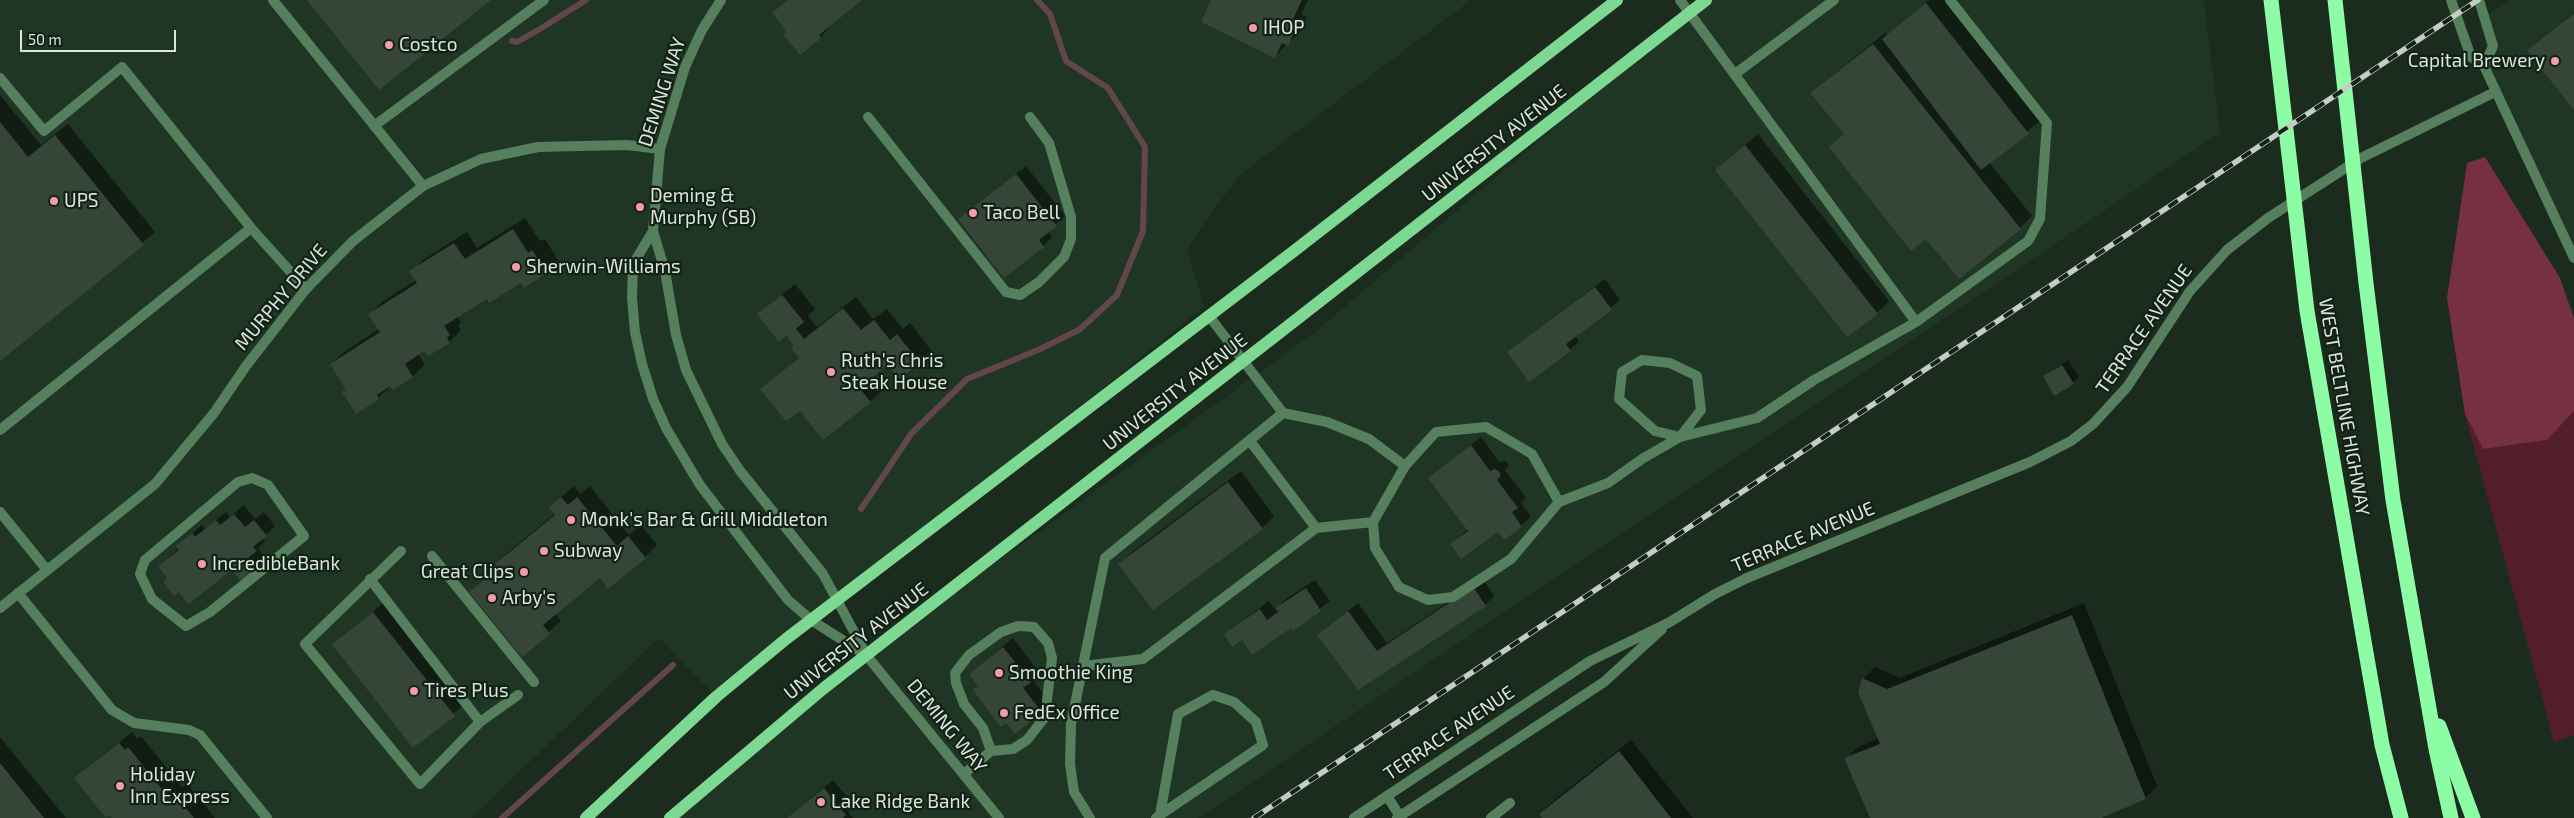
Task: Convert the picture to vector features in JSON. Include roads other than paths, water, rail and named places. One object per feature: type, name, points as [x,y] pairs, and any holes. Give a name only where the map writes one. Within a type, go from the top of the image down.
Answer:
[{"type":"highway","name":"WEST BELTLINE HIGHWAY","points":[[2271,0],[2307,311],[2382,744],[2401,817]]},
{"type":"highway","name":"WEST BELTLINE HIGHWAY","points":[[2335,0],[2366,282],[2393,500],[2436,749],[2451,818]]},
{"type":"highway","points":[[2428,694],[2473,818]]},
{"type":"main road","name":"UNIVERSITY AVENUE","points":[[586,818],[716,697],[811,620],[1209,316],[1617,0]]},
{"type":"main road","name":"UNIVERSITY AVENUE","points":[[670,818],[824,688],[1706,0]]},
{"type":"street","points":[[273,0],[423,186]]},
{"type":"street","points":[[374,126],[544,0]]},
{"type":"street","name":"DEMING WAY","points":[[721,0],[702,30],[685,67],[660,149],[653,231],[665,271],[676,334],[686,370],[705,413],[741,472],[823,574],[867,656],[999,818]]},
{"type":"street","points":[[1680,0],[1916,322]]},
{"type":"street","points":[[1734,74],[1834,0]]},
{"type":"street","points":[[1559,502],[1532,454],[1486,427],[1436,432],[1406,466],[1373,522],[1375,548],[1399,588],[1428,600],[1453,597],[1512,559],[1559,502],[1608,483],[1642,459],[1680,437],[1757,418],[1814,380],[1916,322],[2028,241],[2040,219],[2047,123],[1950,0]]},
{"type":"street","points":[[2451,0],[2471,57],[2484,66],[2573,252]]},
{"type":"street","points":[[2479,0],[2493,46],[2484,66]]},
{"type":"street","points":[[0,78],[44,131],[122,67],[252,228],[306,290]]},
{"type":"street","name":"TERRACE AVENUE","points":[[1354,818],[1590,661],[1670,622],[1715,594],[1747,578],[2030,462],[2071,441],[2093,424],[2127,387],[2190,291],[2227,250],[2276,213],[2361,158],[2496,92]]},
{"type":"street","points":[[868,117],[1006,292],[1020,295],[1039,282],[1064,256],[1071,239],[1071,217],[1049,143],[1030,117]]},
{"type":"street","name":"MURPHY DRIVE","points":[[0,608],[155,484],[214,413],[246,366],[306,290],[353,241],[423,186],[482,159],[538,147],[627,145],[660,149]]},
{"type":"street","points":[[0,430],[252,228]]},
{"type":"street","name":"DEMING WAY","points":[[653,231],[633,264],[632,298],[635,332],[653,399],[673,441],[700,485],[788,600],[811,620],[867,656]]},
{"type":"street","points":[[1209,316],[1284,413],[1327,422],[1369,439],[1406,466]]},
{"type":"street","points":[[1642,360],[1670,363],[1697,376],[1701,410],[1680,437],[1655,431],[1620,399],[1622,372],[1642,360]]},
{"type":"street","points":[[1090,818],[1074,792],[1070,764],[1071,724],[1105,558],[1284,413]]},
{"type":"street","points":[[1250,440],[1316,528]]},
{"type":"street","points":[[252,478],[268,485],[304,536],[210,612],[186,626],[152,599],[140,574],[145,560],[238,482],[252,478]]},
{"type":"street","points":[[0,512],[47,570]]},
{"type":"street","points":[[1083,666],[1143,659],[1316,528],[1373,522]]},
{"type":"street","points":[[400,551],[305,644],[420,784],[480,722],[518,695]]},
{"type":"street","points":[[432,556],[534,682]]},
{"type":"street","points":[[370,579],[480,722]]},
{"type":"street","points":[[18,594],[112,710],[134,723],[189,730],[200,735],[267,818]]},
{"type":"street","name":"TERRACE AVENUE","points":[[1400,817],[1604,682],[1670,622]]},
{"type":"street","points":[[964,774],[991,751],[1013,749],[1027,740],[1045,716],[1052,658],[1048,643],[1034,627],[1018,626],[1001,632],[969,655],[955,673],[956,683],[964,704],[983,728],[991,751]]},
{"type":"street","points":[[1213,695],[1234,702],[1256,722],[1264,745],[1158,816],[1178,714],[1213,695]]},
{"type":"street","points":[[1387,796],[1400,817]]},
{"type":"street","points":[[1491,818],[1510,803]]},
{"type":"waterway","points":[[512,41],[517,42],[586,0]]},
{"type":"waterway","points":[[861,509],[911,434],[967,379],[1038,350],[1079,330],[1117,295],[1143,231],[1145,147],[1108,88],[1066,61],[1050,14],[1037,0]]},
{"type":"waterway","points":[[502,818],[673,665]]},
{"type":"railway","points":[[1254,818],[2478,0]]},
{"type":"place","name":"IHOP","points":[[1253,28]]},
{"type":"place","name":"Costco","points":[[389,45]]},
{"type":"place","name":"Capital Brewery","points":[[2555,61]]},
{"type":"place","name":"UPS","points":[[54,201]]},
{"type":"place","name":"Deming & Murphy (SB)","points":[[640,207]]},
{"type":"place","name":"Taco Bell","points":[[973,213]]},
{"type":"place","name":"Sherwin-Williams","points":[[516,267]]},
{"type":"place","name":"Ruth's Chris Steak House","points":[[831,372]]},
{"type":"place","name":"Monk's Bar & Grill Middleton","points":[[571,520]]},
{"type":"place","name":"Subway","points":[[544,551]]},
{"type":"place","name":"IncredibleBank","points":[[202,564]]},
{"type":"place","name":"Great Clips","points":[[524,572]]},
{"type":"place","name":"Arby's","points":[[492,598]]},
{"type":"place","name":"Smoothie King","points":[[999,673]]},
{"type":"place","name":"Tires Plus","points":[[414,691]]},
{"type":"place","name":"FedEx Office","points":[[1004,713]]},
{"type":"place","name":"Holiday Inn Express","points":[[120,786]]},
{"type":"place","name":"Lake Ridge Bank","points":[[821,802]]}]
